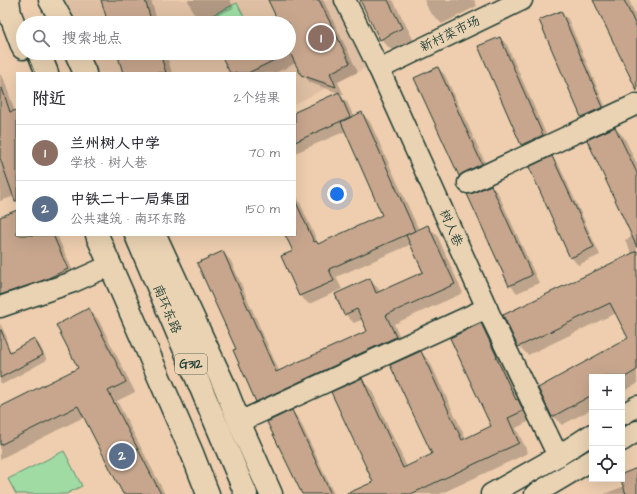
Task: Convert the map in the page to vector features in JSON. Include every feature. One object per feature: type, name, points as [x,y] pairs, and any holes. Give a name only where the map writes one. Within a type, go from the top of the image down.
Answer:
[{"type":"highway","points":[[8,0],[10,14],[16,30]]},
{"type":"highway","points":[[18,0],[24,16]]},
{"type":"highway","points":[[43,0],[49,16]]},
{"type":"highway","points":[[50,0],[59,16]]},
{"type":"highway","points":[[28,60],[33,72]]},
{"type":"highway","points":[[42,60],[47,72]]},
{"type":"highway","points":[[65,60],[70,72]]},
{"type":"highway","points":[[79,60],[85,72]]},
{"type":"highway","points":[[97,236],[192,453],[208,494]]},
{"type":"highway","name":"南环东路","points":[[114,236],[224,494]]},
{"type":"highway","name":"南环东路","points":[[136,236],[246,494]]},
{"type":"highway","points":[[155,236],[226,389],[271,494]]},
{"type":"street","name":"树人巷","points":[[345,0],[379,69],[487,308],[558,456]]},
{"type":"street","name":"新村菜市场","points":[[379,69],[522,0]]},
{"type":"street","points":[[468,183],[637,104]]},
{"type":"street","points":[[0,307],[72,282],[111,266]]},
{"type":"street","points":[[239,422],[487,308]]},
{"type":"street","points":[[625,413],[637,406]]},
{"type":"street","points":[[625,439],[637,431]]},
{"type":"street","points":[[491,494],[558,456],[589,436]]},
{"type":"street","points":[[535,494],[589,462]]},
{"type":"shaded area","points":[[63,0],[335,0],[367,67],[296,103],[296,72],[92,72],[87,60],[296,60],[296,16],[69,16]]},
{"type":"green space","points":[[237,3],[244,16],[210,16]]},
{"type":"green space","points":[[64,451],[82,486],[66,494],[16,494],[8,479]]},
{"type":"building","points":[[101,0],[145,0],[150,16],[106,16]]},
{"type":"building","points":[[268,0],[319,0],[350,63],[330,73],[336,87],[301,75],[294,60],[296,60],[296,16],[276,16]]},
{"type":"building","points":[[360,0],[388,0],[402,28],[380,40]]},
{"type":"building","points":[[593,0],[624,0],[637,28],[637,91]]},
{"type":"building","points":[[561,11],[603,107],[581,117],[539,20]]},
{"type":"building","points":[[500,37],[543,135],[521,145],[478,46]]},
{"type":"building","points":[[119,60],[162,60],[166,72],[123,72]]},
{"type":"building","points":[[224,60],[275,60],[250,72],[230,72]]},
{"type":"building","points":[[438,67],[482,164],[459,176],[414,78]]},
{"type":"building","points":[[2,88],[10,112],[16,110],[16,201],[0,158],[0,89]]},
{"type":"building","points":[[339,92],[350,117],[296,142],[296,112]]},
{"type":"building","points":[[362,112],[415,231],[329,269],[334,281],[299,296],[281,256],[293,251],[286,236],[296,236],[296,202],[314,242],[316,241],[318,244],[382,215],[341,122]]},
{"type":"building","points":[[615,127],[637,173],[637,247],[587,140]]},
{"type":"building","points":[[552,156],[594,247],[570,258],[529,167]]},
{"type":"building","points":[[491,185],[532,275],[509,286],[467,194]]},
{"type":"building","points":[[16,210],[16,236],[53,236],[68,269],[44,280],[0,295],[0,217]]},
{"type":"building","points":[[428,225],[455,284],[386,315],[396,337],[256,402],[233,350],[236,349],[197,263],[223,251],[276,372],[367,331],[357,309],[344,315],[335,294],[370,278],[376,293],[423,272],[406,235]]},
{"type":"building","points":[[637,251],[637,370],[625,377],[625,374],[589,374],[589,397],[552,417],[538,388],[628,338],[610,303],[518,347],[503,315]]},
{"type":"building","points":[[89,308],[126,382],[108,391],[161,494],[123,494],[78,406],[0,445],[0,407],[78,368],[56,325]]},
{"type":"building","points":[[481,323],[516,400],[518,399],[523,411],[508,418],[519,443],[411,494],[346,494],[373,482],[331,392],[362,378],[403,468],[432,454],[390,365],[421,351],[462,440],[491,426],[450,338]]},
{"type":"building","points":[[0,330],[10,352],[34,338],[43,355],[0,378]]},
{"type":"building","points":[[292,410],[331,494],[302,494],[267,422]]},
{"type":"building","points":[[637,468],[637,494],[626,494],[622,483],[625,482],[625,473]]},
{"type":"place","name":"兰州树人中学","points":[[321,38]]},
{"type":"place","name":"中铁二十一局集团","points":[[122,456]]}]
